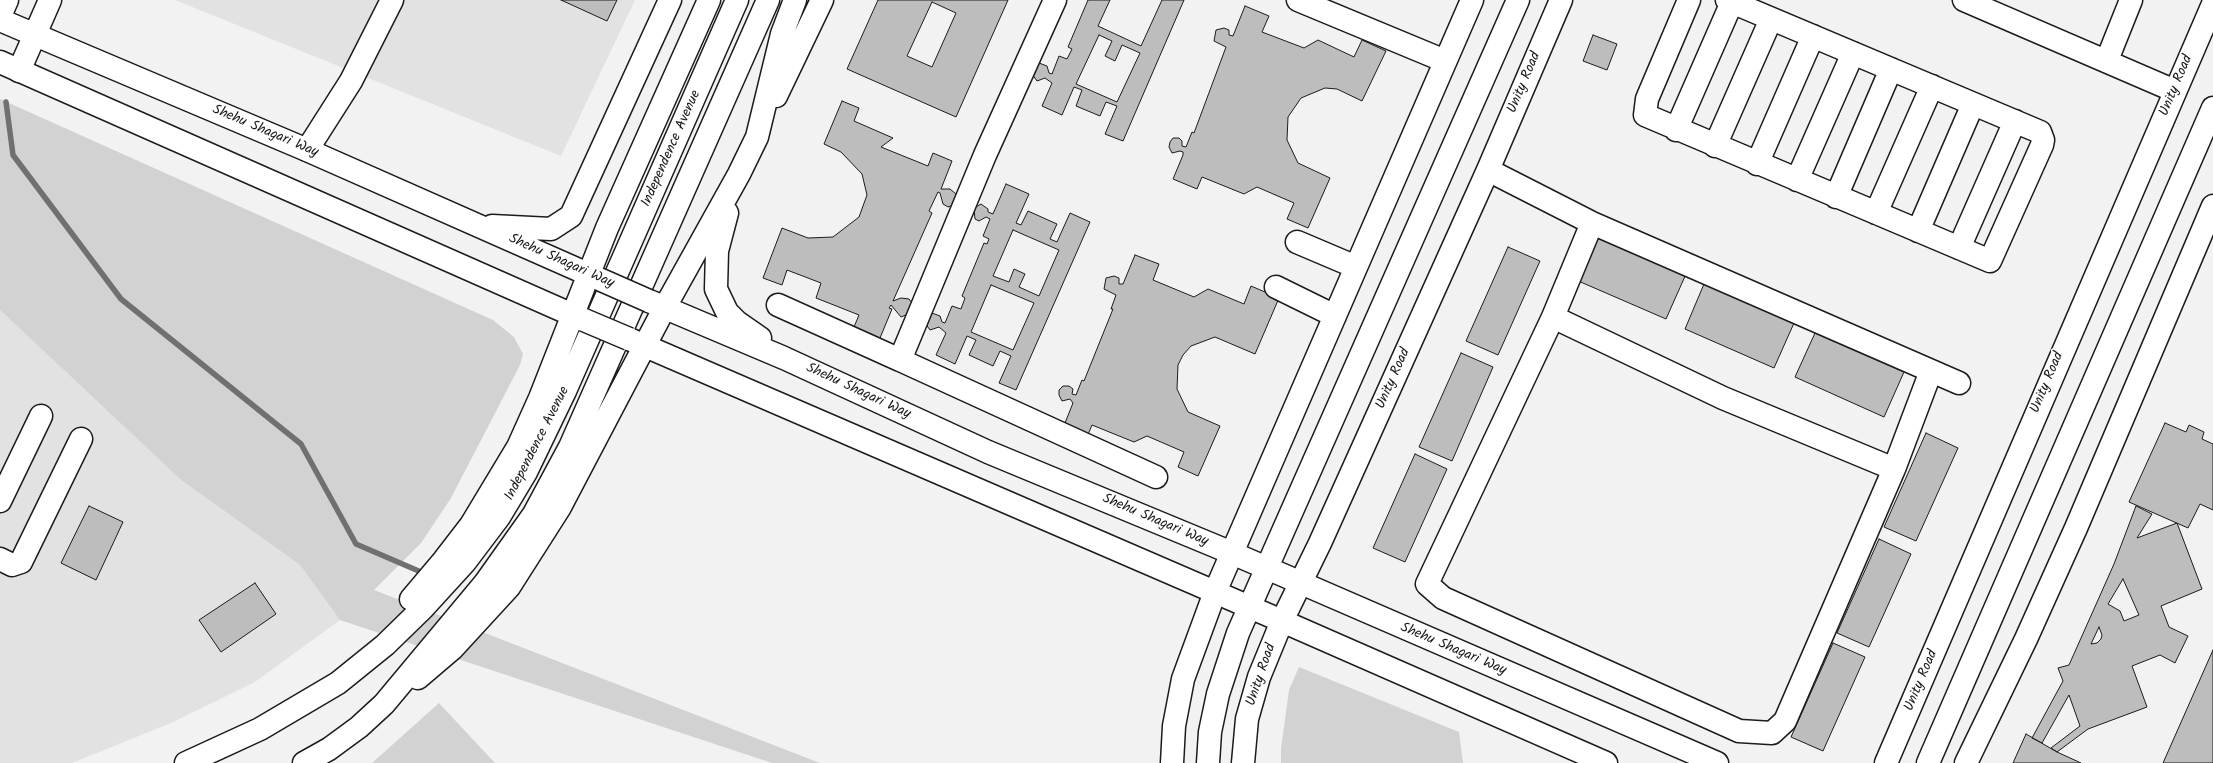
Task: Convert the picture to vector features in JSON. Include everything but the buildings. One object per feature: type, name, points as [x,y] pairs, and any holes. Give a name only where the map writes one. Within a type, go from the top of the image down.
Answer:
[{"type":"main road","points":[[0,16],[7,0]]},
{"type":"main road","points":[[50,0],[35,35],[9,67],[578,318],[637,342],[1250,607],[1606,763]]},
{"type":"main road","points":[[307,150],[351,81],[392,0]]},
{"type":"main road","points":[[479,226],[551,229],[570,216],[670,0]]},
{"type":"main road","name":"Independence Avenue","points":[[338,683],[444,560],[471,525],[496,486],[518,447],[578,318],[593,277],[610,221],[709,0]]},
{"type":"main road","name":"Independence Avenue","points":[[186,763],[260,730],[338,683],[385,645],[465,562],[499,518],[526,472],[566,391],[737,0]]},
{"type":"main road","name":"Independence Avenue","points":[[304,763],[329,749],[359,727],[384,704],[490,577],[534,514],[551,484],[688,184],[768,0]]},
{"type":"main road","points":[[757,137],[782,34],[795,0]]},
{"type":"main road","points":[[384,704],[452,649],[509,587],[560,507],[637,342],[657,304],[739,174],[822,0]]},
{"type":"main road","points":[[900,360],[985,155],[1055,0]]},
{"type":"main road","points":[[1298,0],[1445,61]]},
{"type":"main road","points":[[1172,763],[1174,726],[1183,679],[1215,592],[1472,0]]},
{"type":"main road","points":[[1208,763],[1210,732],[1218,694],[1238,633],[1518,0]]},
{"type":"main road","name":"Unity Road","points":[[1243,763],[1247,718],[1258,677],[1282,621],[1320,543],[1488,170],[1561,0]]},
{"type":"main road","points":[[1676,130],[1729,1],[2040,132],[2043,140],[1990,261],[1676,130],[1645,115],[1647,99],[1689,0]]},
{"type":"main road","points":[[1964,0],[2107,60],[2175,91]]},
{"type":"main road","points":[[2107,60],[2131,0]]},
{"type":"main road","name":"Unity Road","points":[[1886,763],[2213,4]]},
{"type":"main road","points":[[1715,146],[1771,19]]},
{"type":"main road","name":"Shehu Shagari Way","points":[[0,20],[307,150],[593,277],[784,358],[988,452],[1232,553],[1299,584],[1717,763]]},
{"type":"main road","points":[[1757,164],[1813,36]]},
{"type":"main road","points":[[1798,180],[1853,53]]},
{"type":"main road","points":[[1836,197],[1891,70]]},
{"type":"main road","points":[[1876,213],[1932,86]]},
{"type":"main road","points":[[1918,231],[1973,104]]},
{"type":"main road","points":[[1928,763],[2213,108]]},
{"type":"main road","points":[[1959,248],[2015,121]]},
{"type":"main road","points":[[1488,170],[1592,223],[1959,383]]},
{"type":"main road","points":[[739,174],[717,251],[716,289],[727,312],[737,322],[784,358]]},
{"type":"main road","points":[[1966,763],[2026,639],[2207,238],[2213,206]]},
{"type":"main road","points":[[1592,223],[1553,317],[1427,584],[1443,598],[1731,728],[1739,731],[1772,733],[1785,721],[1894,469],[1931,371]]},
{"type":"main road","points":[[1297,242],[1356,267]]},
{"type":"main road","points":[[1276,287],[1335,316]]},
{"type":"main road","points":[[778,306],[1156,477]]},
{"type":"main road","points":[[1553,317],[1723,398],[1894,469]]},
{"type":"main road","points":[[0,502],[41,416]]},
{"type":"main road","points":[[0,559],[12,565],[21,562],[81,439]]},
{"type":"shaded area","points":[[175,0],[635,0],[561,156]]},
{"type":"shaded area","points":[[0,99],[493,320],[514,337],[523,354],[520,365],[451,498],[421,543],[374,590],[820,763],[772,763],[340,620],[300,565],[181,480],[0,310]]},
{"type":"shaded area","points":[[0,310],[181,480],[300,565],[340,620],[255,682],[171,723],[72,763],[0,763]]},
{"type":"shaded area","points":[[1299,667],[1459,732],[1463,763],[1281,763],[1281,749],[1289,690]]},
{"type":"shaded area","points":[[439,703],[495,763],[372,763]]},
{"type":"waterway","points":[[6,102],[13,155],[121,299],[301,444],[356,544],[421,572]]}]
